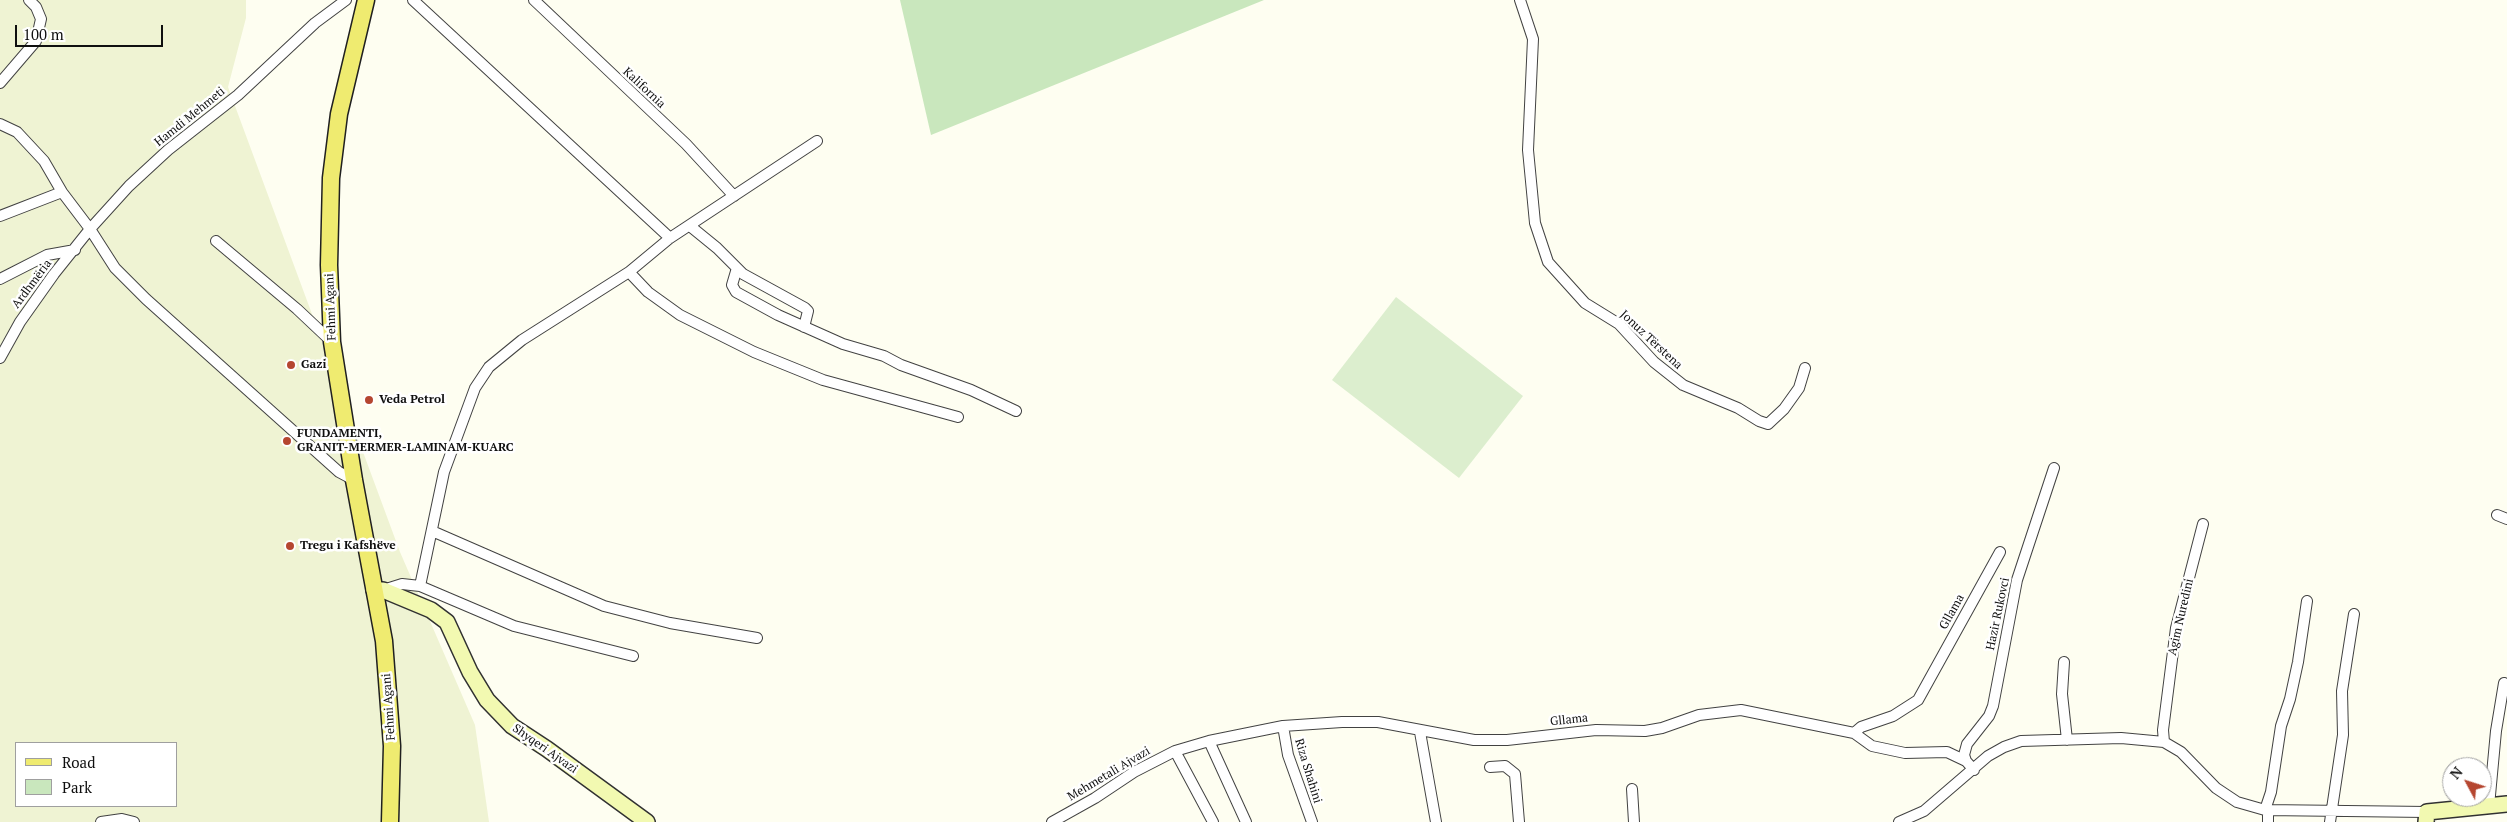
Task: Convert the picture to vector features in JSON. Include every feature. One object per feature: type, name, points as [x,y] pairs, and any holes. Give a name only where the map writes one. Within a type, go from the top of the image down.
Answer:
[{"type":"main road","name":"Fehmi Agani","points":[[366,0],[339,114],[331,178],[329,265],[332,342],[354,480],[378,590],[384,641],[392,746],[390,822]]},
{"type":"street","points":[[0,83],[36,41],[41,19],[36,6],[29,0]]},
{"type":"street","name":"Hamdi Mehmeti","points":[[90,229],[129,186],[168,150],[238,94],[315,23],[346,0]]},
{"type":"street","points":[[413,0],[670,238]]},
{"type":"street","name":"Kalifornia","points":[[534,0],[686,144],[734,196]]},
{"type":"street","name":"Jonuz Tërstena","points":[[1520,0],[1533,39],[1528,150],[1535,223],[1548,262],[1585,303],[1619,324],[1654,362],[1682,385],[1738,408],[1759,421],[1768,424],[1784,409],[1799,388],[1805,368]]},
{"type":"street","points":[[0,124],[17,132],[44,161],[62,192],[90,229],[115,268],[146,300],[339,472],[354,480]]},
{"type":"street","points":[[420,586],[444,472],[481,377],[489,367],[522,340],[629,272],[670,238],[817,141]]},
{"type":"street","points":[[0,216],[62,192]]},
{"type":"street","points":[[690,226],[743,274],[805,308],[808,311],[804,327]]},
{"type":"street","name":"Ardhmëria","points":[[0,358],[20,322],[90,229]]},
{"type":"street","points":[[216,240],[297,309],[332,342]]},
{"type":"street","points":[[0,279],[47,255],[75,250]]},
{"type":"street","points":[[738,268],[732,285],[736,292],[804,327],[843,344],[884,356],[901,365],[971,390],[1016,410]]},
{"type":"street","points":[[629,272],[648,292],[680,315],[754,352],[823,380],[958,417]]},
{"type":"street","name":"Hazir Rukovci","points":[[1966,760],[1964,755],[1967,744],[1989,716],[1993,706],[2017,580],[2054,468]]},
{"type":"street","points":[[2496,515],[2507,519]]},
{"type":"street","name":"Agim Nuredini","points":[[2164,742],[2163,730],[2176,628],[2203,524]]},
{"type":"street","points":[[432,531],[604,606],[670,623],[757,638]]},
{"type":"street","name":"Gllama","points":[[1854,733],[1860,727],[1894,716],[1918,700],[2000,552]]},
{"type":"street","points":[[378,590],[402,584],[420,586],[514,626],[633,656]]},
{"type":"street","name":"Shyqeri Ajvazi","points":[[378,590],[431,610],[447,622],[482,693],[512,726],[647,822]]},
{"type":"street","points":[[2268,822],[2266,810],[2280,726],[2290,699],[2298,662],[2307,601]]},
{"type":"street","points":[[2331,817],[2342,735],[2342,691],[2354,614]]},
{"type":"street","points":[[2064,662],[2062,694],[2067,740]]},
{"type":"street","points":[[2492,773],[2496,730],[2504,683]]},
{"type":"street","name":"Gllama","points":[[1282,726],[1378,722],[1420,732],[1474,740],[1507,740],[1596,730],[1645,731],[1662,728],[1699,715],[1741,710],[1854,733],[1872,746],[1905,753],[1947,752],[1966,760]]},
{"type":"street","name":"Mehmetali Ajvazi","points":[[1052,822],[1095,798],[1134,772],[1174,751],[1209,741],[1282,726]]},
{"type":"street","name":"Riza Shahini","points":[[1282,726],[1288,755],[1312,822]]},
{"type":"street","points":[[1420,732],[1436,822]]},
{"type":"street","points":[[1899,822],[1924,811],[1988,756],[2004,747],[2021,741],[2128,738],[2164,742],[2181,752],[2216,788],[2237,802],[2266,810],[2331,817],[2427,817],[2483,807]]},
{"type":"street","points":[[1209,741],[1246,822]]},
{"type":"street","points":[[1174,751],[1213,822]]},
{"type":"street","points":[[1966,760],[1974,770]]},
{"type":"street","points":[[1490,767],[1505,766],[1516,774],[1519,822]]},
{"type":"street","points":[[1632,789],[1634,822]]},
{"type":"street","points":[[2492,806],[2507,804]]},
{"type":"street","points":[[101,822],[122,819],[134,822]]},
{"type":"green space","points":[[0,0],[246,0],[246,18],[228,87],[400,552],[475,725],[489,822],[0,822]]},
{"type":"green space","points":[[900,0],[1264,0],[931,135]]},
{"type":"green space","points":[[1396,297],[1523,396],[1459,478],[1332,380]]},
{"type":"place","name":"Gazi","points":[[291,365]]},
{"type":"place","name":"Veda Petrol","points":[[369,400]]},
{"type":"place","name":"FUNDAMENTI, GRANIT-MERMER-LAMINAM-KUARC","points":[[287,441]]},
{"type":"place","name":"Tregu i Kafshëve","points":[[290,546]]}]
